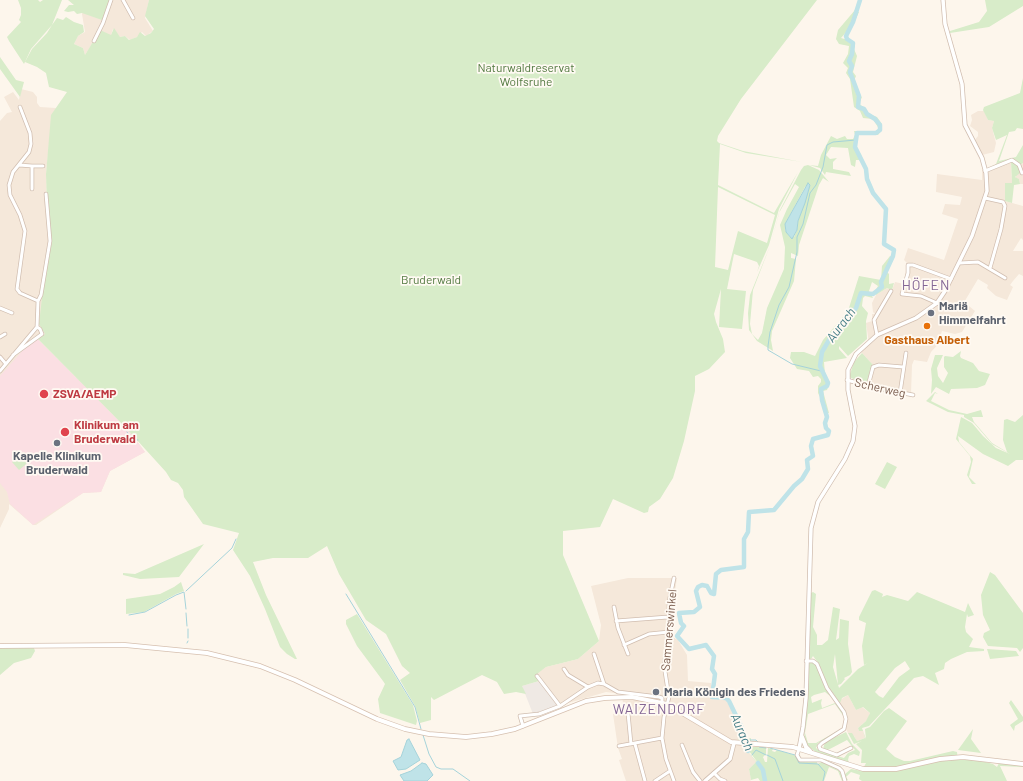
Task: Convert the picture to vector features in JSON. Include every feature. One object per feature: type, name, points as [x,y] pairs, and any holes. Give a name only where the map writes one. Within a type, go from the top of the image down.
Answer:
[{"type":"main road","points":[[0,646],[125,645],[187,650],[231,658],[260,666],[295,680],[377,719],[412,731],[442,736],[480,736],[523,726],[579,703],[598,699],[632,697],[667,704],[726,740],[734,743],[763,744],[799,749],[847,766],[875,771],[896,769],[932,760],[956,757],[974,757],[1023,764]]},
{"type":"main road","points":[[802,737],[806,747],[812,753]]},
{"type":"street","points":[[94,41],[103,23],[111,0]]},
{"type":"street","points":[[123,0],[133,18]]},
{"type":"street","points":[[844,781],[843,773],[839,768],[821,760],[800,760],[797,755],[802,737],[806,698],[811,528],[818,502],[845,459],[853,440],[854,418],[847,382],[852,359],[864,345],[877,335],[916,318],[937,303],[960,263],[978,222],[987,191],[982,158],[969,135],[964,122],[962,84],[945,24],[943,0]]},
{"type":"street","points":[[20,107],[30,133],[31,144],[29,152],[11,176],[8,188],[11,199],[22,219],[25,231],[17,289],[20,293],[38,301]]},
{"type":"street","points":[[985,171],[1012,160],[1018,164],[1022,173]]},
{"type":"street","points":[[19,165],[42,166]]},
{"type":"street","points":[[32,166],[32,189]]},
{"type":"street","points":[[0,371],[37,327],[38,301],[41,294],[50,241],[46,194]]},
{"type":"street","points":[[985,198],[1003,202],[1005,206],[1001,229],[990,268]]},
{"type":"street","points":[[960,263],[978,262],[1005,278]]},
{"type":"street","points":[[937,303],[920,296],[902,294],[908,273],[908,265],[913,265],[951,279]]},
{"type":"street","points":[[877,335],[874,320],[891,291]]},
{"type":"street","points":[[0,308],[12,313]]},
{"type":"street","points":[[13,355],[42,334],[40,329],[37,327]]},
{"type":"street","points":[[0,338],[5,334]]},
{"type":"street","points":[[900,392],[906,353]]},
{"type":"street","points":[[0,357],[6,364]]},
{"type":"street","points":[[868,386],[873,367],[879,365],[903,367]]},
{"type":"street","name":"Scherweg","points":[[847,382],[900,392],[913,396]]},
{"type":"street","name":"Sammerswinkel","points":[[674,578],[668,617],[669,632],[664,665],[669,694],[663,723],[662,738],[674,781]]},
{"type":"street","points":[[614,607],[616,621],[628,654]]},
{"type":"street","points":[[616,621],[668,617]]},
{"type":"street","points":[[624,645],[649,634],[669,632]]},
{"type":"street","points":[[594,654],[604,684]]},
{"type":"street","points":[[806,661],[813,661],[817,664],[827,688],[844,712],[846,719],[844,729],[822,743],[819,746],[820,749],[837,755],[851,748]]},
{"type":"street","points":[[564,669],[568,675],[588,687]]},
{"type":"street","points":[[537,676],[560,706]]},
{"type":"street","points":[[523,726],[520,716],[539,714],[560,706],[595,684],[604,684],[618,692],[660,698],[662,702]]},
{"type":"street","points":[[628,713],[631,744]]},
{"type":"street","points":[[619,746],[662,738]]},
{"type":"street","points":[[705,781],[730,759],[734,743]]},
{"type":"street","points":[[635,744],[645,781]]},
{"type":"street","points":[[682,746],[700,781]]},
{"type":"street","points":[[656,781],[670,771]]},
{"type":"street","points":[[714,773],[724,781]]},
{"type":"shaded area","points":[[85,0],[149,0],[145,18],[153,31],[146,36],[142,32],[137,37],[130,40],[125,36],[120,37],[113,29],[111,35],[97,36],[85,55],[83,48],[74,44],[78,36],[85,32],[82,14]]},
{"type":"shaded area","points":[[21,89],[33,92],[37,97],[37,103],[40,107],[56,108],[52,117],[46,172],[47,208],[52,241],[43,288],[45,334],[38,340],[133,435],[145,452],[110,471],[101,492],[83,493],[36,525],[33,525],[9,504],[9,509],[0,528],[0,121],[7,113],[12,112],[4,97],[13,92],[19,100]]},
{"type":"shaded area","points":[[978,111],[984,111],[988,120],[994,121],[992,128],[996,143],[994,152],[982,155],[974,141],[978,136],[978,132],[970,126],[972,120],[971,115]]},
{"type":"shaded area","points":[[1012,159],[1016,160],[1020,165],[1023,163],[1023,184],[1020,184],[1019,179],[1016,178],[1016,175],[1018,175],[1011,161],[1012,183],[1005,183],[1005,201],[1023,206],[1023,240],[1021,238],[1013,251],[1023,251],[1023,276],[1019,274],[1010,285],[1013,287],[1007,300],[996,296],[987,288],[988,285],[978,279],[963,304],[964,306],[969,306],[975,311],[962,332],[955,334],[942,331],[942,340],[931,352],[927,362],[914,360],[912,365],[911,394],[867,387],[870,370],[874,366],[861,352],[869,343],[866,323],[872,321],[872,314],[875,314],[873,312],[872,303],[876,295],[887,288],[892,290],[895,282],[904,284],[907,263],[904,260],[908,248],[944,260],[958,219],[942,214],[945,204],[960,205],[962,197],[936,192],[937,174],[982,180],[982,170]]},
{"type":"shaded area","name":"Klinikum am Bruderwald","points":[[38,339],[126,428],[145,452],[110,471],[101,492],[83,493],[33,525],[10,504],[7,492],[0,483],[0,376],[25,348]]},
{"type":"shaded area","points":[[628,578],[677,578],[671,617],[671,636],[678,640],[687,655],[688,681],[711,683],[712,699],[726,700],[734,713],[732,717],[739,731],[738,741],[742,742],[756,762],[749,769],[750,781],[626,781],[619,760],[622,759],[618,748],[613,714],[624,713],[622,694],[606,692],[558,706],[556,700],[539,681],[536,674],[546,667],[578,659],[599,641],[601,625],[591,586]]},
{"type":"shaded area","points":[[539,681],[556,700],[558,706],[533,714],[522,686]]},
{"type":"shaded area","points":[[848,695],[856,710],[862,707],[870,713],[867,720],[858,728],[859,731],[863,731],[865,738],[857,741],[854,736],[848,733],[846,729],[847,720],[840,704],[840,700]]},
{"type":"green space","points":[[18,0],[38,0],[40,2],[43,0],[62,0],[52,25],[31,49],[24,64],[7,37],[21,22],[19,20],[21,8]]},
{"type":"green space","points":[[68,0],[110,0],[102,20],[82,13],[77,14],[74,11],[64,11],[69,5],[74,5]]},
{"type":"green space","name":"Bruderwald","points":[[149,0],[817,0],[741,99],[718,136],[717,141],[719,143],[743,151],[802,162],[746,153],[720,144],[718,185],[774,213],[798,172],[779,209],[769,245],[757,272],[759,266],[757,262],[734,254],[727,289],[746,291],[742,329],[719,327],[721,289],[714,314],[723,339],[725,352],[709,369],[695,376],[695,391],[684,441],[673,478],[660,499],[649,507],[648,512],[644,513],[613,499],[600,527],[563,531],[563,555],[599,641],[578,659],[546,667],[537,674],[539,681],[522,686],[526,694],[516,692],[504,694],[497,682],[482,675],[434,700],[431,697],[431,720],[420,723],[415,706],[400,680],[410,673],[402,666],[386,634],[366,620],[339,574],[327,546],[308,558],[273,558],[253,562],[266,595],[297,659],[287,654],[280,647],[250,576],[233,550],[239,533],[203,524],[184,497],[183,490],[178,483],[171,480],[166,472],[126,428],[38,339],[45,334],[39,324],[43,288],[52,241],[47,208],[46,174],[51,115],[67,92],[49,87],[46,73],[25,62],[32,49],[47,33],[57,18],[63,20],[66,17],[83,25],[84,32],[78,36],[74,44],[83,48],[85,55],[100,30],[111,35],[114,28],[120,37],[125,36],[129,40],[137,37],[140,32],[145,36],[151,33],[154,29],[145,16]],"holes":[[[718,187],[775,215],[767,243],[738,231],[728,270],[715,267]]]},
{"type":"green space","points":[[985,0],[1023,0],[1023,6],[989,27],[950,33],[950,31],[979,22],[987,11]]},
{"type":"green space","points":[[855,10],[859,12],[854,23],[841,38],[855,42],[854,49],[857,56],[853,72],[856,76],[854,81],[857,93],[862,97],[859,104],[869,114],[877,117],[882,124],[882,130],[878,135],[858,135],[856,149],[861,154],[862,158],[861,160],[856,160],[855,167],[851,165],[848,148],[831,147],[826,155],[830,159],[837,158],[833,162],[833,169],[849,172],[851,176],[826,172],[825,175],[820,168],[809,165],[818,166],[821,155],[831,136],[837,139],[845,136],[847,139],[853,139],[855,135],[854,131],[878,131],[879,129],[873,119],[863,118],[860,111],[854,107],[850,79],[846,73],[848,68],[843,63],[848,54],[849,46],[839,44],[836,39],[838,30]]},
{"type":"green space","points":[[0,57],[16,80],[24,82],[20,97],[0,69]]},
{"type":"green space","points":[[1023,78],[1023,129],[1017,128],[1015,131],[1009,132],[999,161],[1016,157],[1023,145],[1023,163],[1020,165],[1016,160],[1012,159],[987,169],[996,164],[1007,135],[996,140],[992,128],[994,121],[988,120],[983,110],[984,107],[1020,93]]},
{"type":"green space","points":[[1011,161],[1017,164],[1020,173],[1015,177],[1019,179],[1020,184],[1014,185],[1012,203],[1005,201],[1005,183],[1012,183]]},
{"type":"green space","points":[[808,165],[819,170],[829,182],[823,178],[819,185],[799,245],[798,256],[791,253],[791,258],[796,259],[794,281],[772,331],[771,340],[773,351],[757,341],[749,330],[748,313],[750,295],[770,246],[753,290],[750,324],[752,334],[758,340],[762,333],[767,308],[784,269],[785,247],[780,225],[799,187],[795,184],[779,212],[804,166]],"holes":[[[810,184],[798,221],[797,230],[794,237],[790,237],[785,230],[785,224],[805,187]]]},
{"type":"green space","points":[[890,256],[894,258],[887,272],[889,274],[889,284],[894,283],[892,290],[887,288],[876,295],[875,291],[878,286],[872,282],[869,291],[873,298],[865,296],[863,298],[862,306],[868,313],[866,321],[867,339],[848,356],[839,346],[839,349],[847,358],[824,362],[825,375],[830,382],[827,390],[823,391],[828,413],[818,393],[818,386],[821,379],[818,376],[813,377],[809,371],[797,369],[790,358],[791,352],[804,352],[815,356],[823,340],[848,311],[859,276],[881,280],[882,266]]},
{"type":"green space","points":[[961,351],[961,358],[973,363],[979,371],[990,374],[985,385],[977,388],[951,389],[949,394],[936,387],[931,394],[931,369],[935,355],[943,355],[937,368],[938,376],[943,383],[948,373],[944,367],[944,357],[953,357]]},
{"type":"green space","points":[[862,353],[874,366],[870,370],[868,382],[865,384],[849,377],[854,362]]},
{"type":"green space","points":[[935,392],[938,394],[935,393],[931,401],[949,410],[967,414],[981,410],[983,417],[972,417],[974,422],[992,443],[1007,452],[1003,440],[1004,420],[1007,419],[1015,422],[1023,415],[1023,460],[1016,460],[1008,466],[983,454],[958,436],[959,442],[973,459],[969,477],[976,484],[972,484],[967,475],[971,462],[970,456],[956,439],[961,417],[972,423],[983,436],[996,448],[1010,454],[992,444],[974,423],[964,417],[964,415],[948,412],[926,401]]},
{"type":"green space","points":[[24,452],[30,461],[19,470],[12,462]]},
{"type":"green space","points":[[887,462],[897,467],[885,489],[875,484]]},
{"type":"green space","points":[[204,544],[179,577],[140,579],[123,575],[123,573],[135,574]]},
{"type":"green space","points":[[990,572],[995,575],[1023,613],[1023,648],[1020,652],[1017,648],[988,646],[983,637],[984,633],[990,630],[983,615],[981,595]]},
{"type":"green space","points":[[181,582],[184,591],[144,612],[126,614],[126,599],[160,594]]},
{"type":"green space","points":[[875,590],[883,594],[882,597],[887,595],[908,601],[917,592],[965,612],[968,603],[974,615],[968,617],[967,614],[965,627],[966,632],[973,639],[969,647],[984,649],[984,651],[967,652],[945,663],[944,669],[935,673],[939,685],[923,676],[914,678],[869,726],[862,728],[866,739],[865,729],[870,727],[884,711],[889,708],[907,721],[886,749],[895,757],[904,761],[953,751],[957,752],[958,760],[978,760],[993,764],[997,767],[999,763],[1023,765],[1023,767],[1000,766],[1007,781],[862,781],[859,779],[860,775],[851,772],[846,777],[848,780],[846,780],[845,774],[851,769],[862,771],[866,763],[861,763],[862,750],[856,744],[862,741],[854,744],[848,733],[852,733],[857,741],[865,738],[863,731],[859,731],[858,728],[866,721],[870,713],[863,707],[856,710],[848,695],[842,698],[840,703],[828,686],[819,664],[813,656],[811,659],[809,658],[811,593],[813,592],[816,594],[813,627],[817,635],[817,645],[822,645],[828,640],[833,607],[840,609],[836,640],[839,638],[840,619],[849,621],[848,644],[852,672],[844,678],[845,679],[838,685],[839,688],[858,669],[868,663],[864,665],[862,646],[866,623],[859,620],[859,617],[872,591]],"holes":[[[835,654],[838,684],[833,667]],[[905,661],[910,669],[899,677],[883,698],[875,692],[895,668]]]},
{"type":"green space","points":[[357,614],[413,705],[417,721],[416,725],[380,713],[378,699],[385,684],[357,646],[346,624],[346,620]]},
{"type":"green space","points":[[0,648],[34,648],[35,651],[31,658],[14,663],[0,675]]},
{"type":"green space","points":[[987,649],[1016,651],[1019,656],[990,659]]},
{"type":"green space","points":[[811,662],[815,663],[819,668],[830,696],[825,692],[814,695],[811,697],[812,703],[822,699],[822,708],[835,703],[842,710],[845,720],[844,723],[844,717],[835,704],[808,714],[805,733],[808,743],[816,743],[841,729],[843,726],[841,731],[818,743],[816,748],[820,751],[844,758],[848,753],[855,750],[847,740],[826,751],[823,749],[825,742],[846,732],[852,744],[860,752],[859,756],[854,754],[849,756],[848,760],[850,764],[817,753],[804,743],[807,665]]},
{"type":"green space","points":[[1011,700],[1023,717],[1023,721],[1015,726],[1014,731],[1010,725],[1018,719],[1009,703]]},
{"type":"green space","points":[[732,716],[740,716],[740,721],[747,739],[751,738],[751,742],[738,741],[739,731]]},
{"type":"green space","points":[[973,729],[971,739],[981,753],[958,750]]},
{"type":"green space","points":[[744,747],[761,767],[746,747],[766,747],[766,754],[763,757],[765,762],[767,762],[768,748],[773,749],[772,751],[775,752],[777,750],[794,755],[801,762],[817,761],[817,764],[822,762],[840,771],[843,781],[838,771],[829,767],[824,781],[760,781],[758,778],[751,780],[749,769],[756,762]]},
{"type":"water","points":[[808,183],[810,185],[805,203],[798,221],[797,230],[792,239],[786,232],[785,224]]},
{"type":"water","points":[[409,739],[420,760],[406,769],[398,770],[393,761],[401,757],[407,740]]},
{"type":"water","points":[[422,763],[426,764],[433,775],[427,781],[404,781],[400,775],[411,771]]},
{"type":"waterway","name":"Aurach","points":[[748,751],[743,739],[742,728],[729,701],[726,698],[712,697],[715,674],[712,669],[714,656],[706,645],[689,649],[677,636],[684,626],[681,623],[679,613],[694,612],[700,607],[696,591],[698,587],[702,585],[707,586],[711,593],[714,594],[716,574],[721,570],[744,567],[744,539],[748,532],[749,512],[774,510],[794,486],[802,479],[808,469],[807,460],[813,456],[811,446],[813,439],[828,435],[829,431],[826,428],[825,423],[827,417],[822,400],[821,389],[827,386],[828,383],[820,366],[822,352],[832,335],[847,320],[856,308],[861,293],[873,294],[882,287],[881,282],[893,256],[894,250],[884,244],[886,209],[873,193],[867,179],[866,169],[855,147],[857,133],[876,133],[880,130],[880,125],[875,119],[867,114],[864,109],[858,107],[859,96],[850,72],[852,66],[849,61],[852,54],[853,43],[847,39],[846,36],[853,22],[860,0]]},
{"type":"waterway","points":[[821,371],[792,364],[768,350],[770,332],[779,305],[789,287],[797,252],[797,237],[803,224],[810,193],[816,185],[823,167],[827,145],[833,142],[856,140]]},
{"type":"waterway","points":[[127,432],[131,438]]},
{"type":"waterway","points":[[186,591],[232,548],[236,539]]},
{"type":"waterway","points":[[129,615],[145,612],[184,592],[186,609]]},
{"type":"waterway","points":[[346,594],[415,707],[421,729]]},
{"type":"waterway","points":[[186,613],[187,626]]},
{"type":"waterway","points":[[188,629],[188,638]]},
{"type":"waterway","points":[[423,735],[429,754],[436,767],[441,769],[453,769],[470,781]]},
{"type":"waterway","points":[[744,740],[756,740],[758,742]]},
{"type":"waterway","points":[[758,745],[759,747],[766,748]]},
{"type":"waterway","points":[[770,748],[795,755],[799,763],[818,764],[825,772],[823,781]]},
{"type":"waterway","points":[[752,755],[756,750],[766,755]]},
{"type":"waterway","points":[[767,755],[775,759],[783,781]]},
{"type":"waterway","name":"Aurach","points":[[758,763],[763,770],[765,781]]},
{"type":"place","name":"Mariä Himmelfahrt","points":[[931,313]]},
{"type":"place","name":"Gasthaus Albert","points":[[927,326]]},
{"type":"place","name":"ZSVA/AEMP","points":[[44,394]]},
{"type":"place","name":"Klinikum am Bruderwald","points":[[65,432]]},
{"type":"place","name":"Kapelle Klinikum Bruderwald","points":[[57,443]]},
{"type":"place","name":"Maria Königin des Friedens","points":[[656,692]]},
{"type":"district","name":"HÖFEN","points":[[926,285]]},
{"type":"district","name":"WAIZENDORF","points":[[659,709]]},
{"type":"park label","name":"Naturwaldreservat Wolfsruhe","points":[[526,75]]}]
